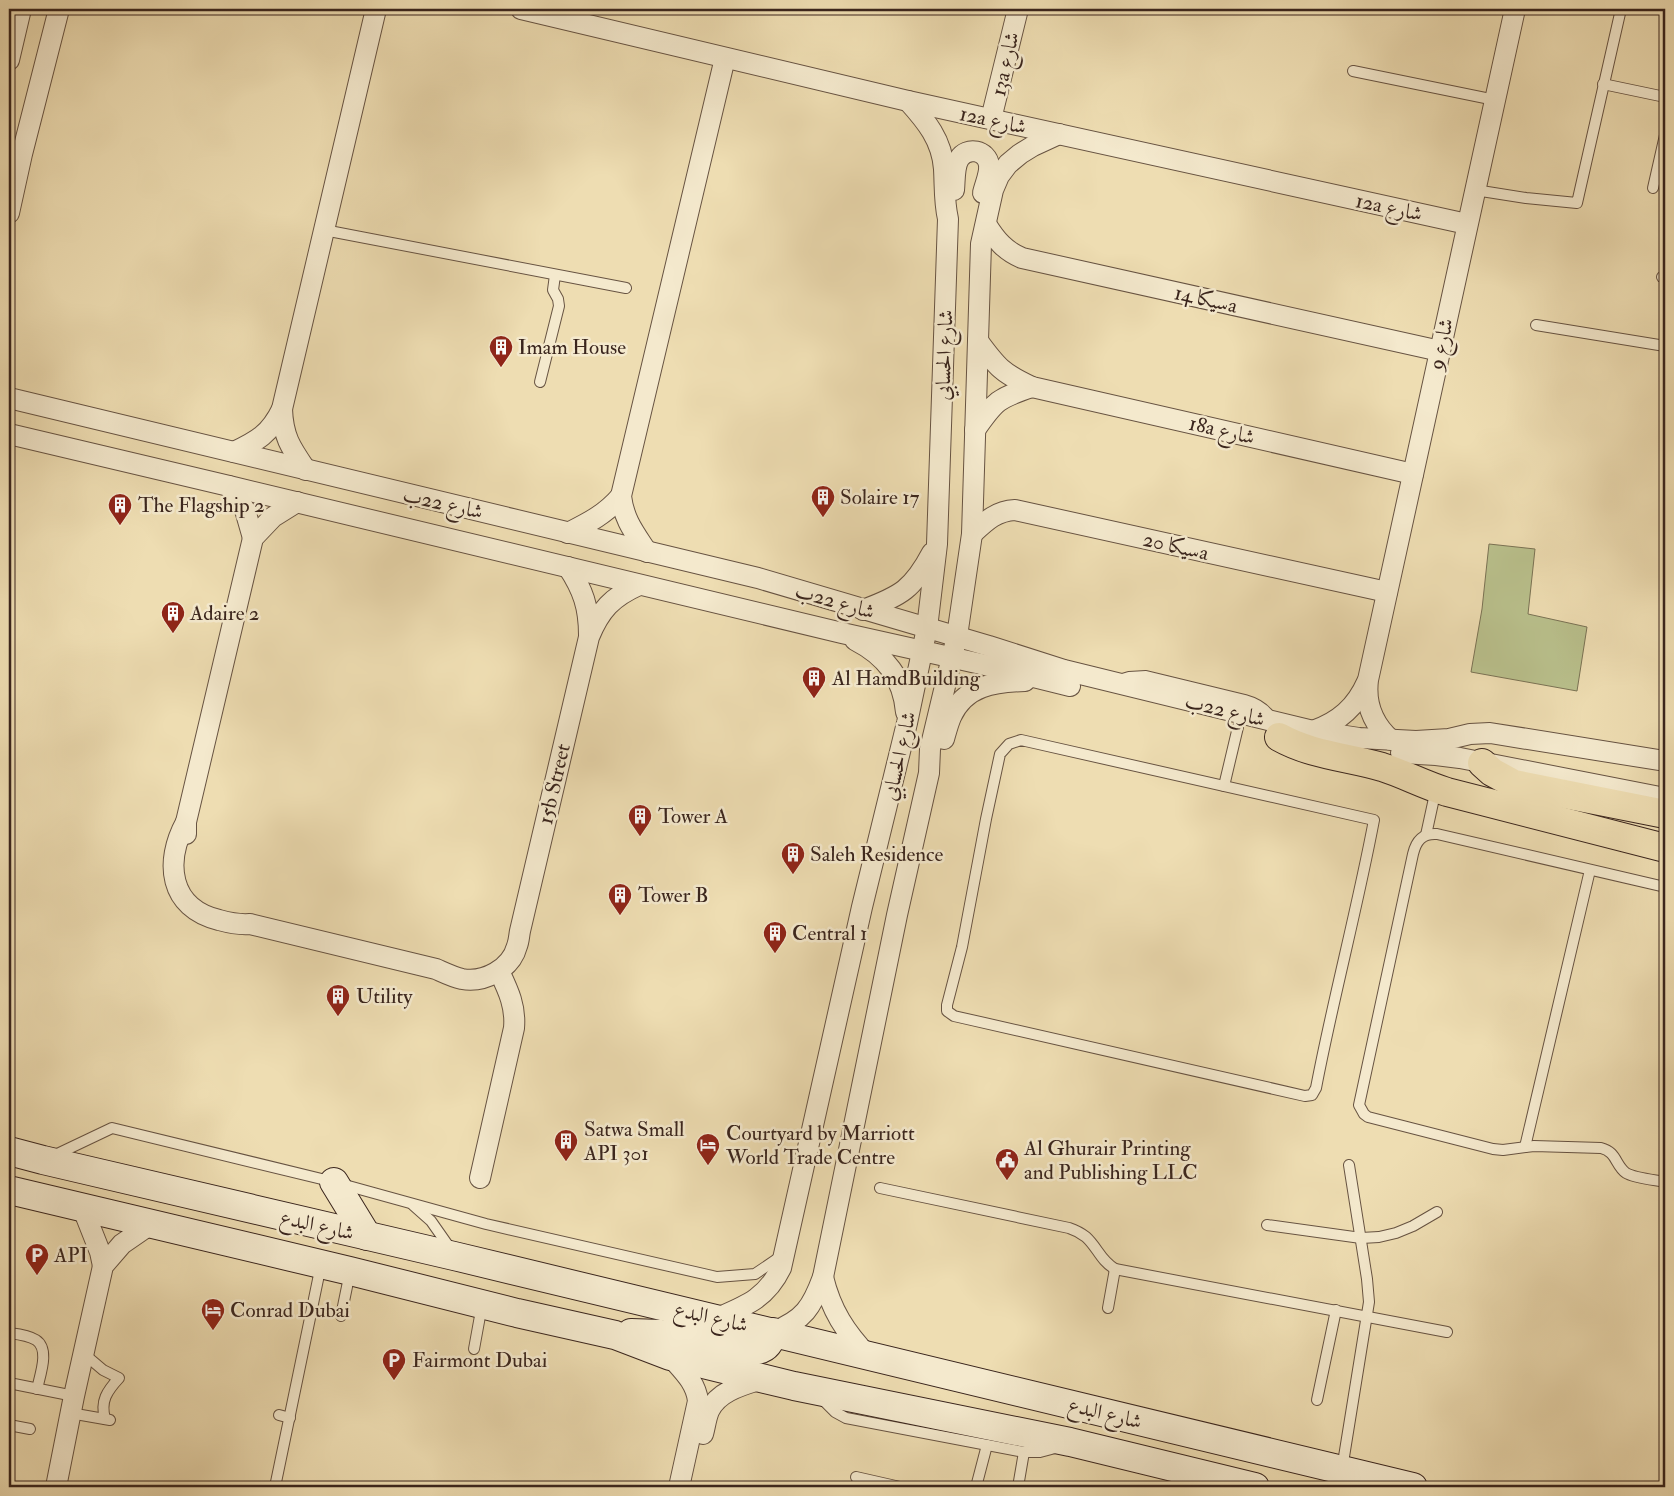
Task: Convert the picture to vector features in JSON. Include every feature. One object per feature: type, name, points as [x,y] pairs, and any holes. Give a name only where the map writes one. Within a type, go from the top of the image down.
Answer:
[{"type":"main road","points":[[1276,729],[1310,751],[1380,767],[1436,788],[1665,848]]},
{"type":"main road","points":[[1482,763],[1497,775],[1514,784],[1665,814]]},
{"type":"main road","name":"شارع البدع","points":[[9,1151],[773,1332],[1413,1487]]},
{"type":"main road","points":[[334,1182],[367,1236]]},
{"type":"main road","name":"شارع البدع","points":[[9,1190],[615,1335],[670,1356],[762,1379],[817,1392],[1070,1442],[1200,1481],[1255,1487]]},
{"type":"main road","points":[[615,1335],[634,1332],[661,1334],[756,1350],[767,1346],[773,1332]]},
{"type":"street","points":[[9,60],[21,9]]},
{"type":"street","points":[[306,470],[287,440],[282,425],[282,409],[376,9]]},
{"type":"street","name":"12a شارع","points":[[524,9],[908,101],[1468,224]]},
{"type":"street","name":"13a شارع","points":[[991,119],[1018,9]]},
{"type":"street","name":"شارع 9","points":[[1391,740],[1378,726],[1369,709],[1368,680],[1513,9]]},
{"type":"street","points":[[9,213],[55,12]]},
{"type":"street","points":[[647,552],[628,524],[623,511],[621,496],[725,58]]},
{"type":"street","name":"شارع الحسابي","points":[[715,1319],[746,1305],[762,1295],[776,1277],[785,1254],[862,908],[907,723],[927,628],[937,544],[948,220],[944,195],[943,158],[940,147],[930,127],[908,101]]},
{"type":"street","name":"شارع الحسابي","points":[[773,1332],[788,1325],[805,1312],[814,1300],[823,1277],[929,773],[930,749],[957,636],[972,534],[982,244],[993,190],[999,176],[1008,164],[1033,146],[1059,134]]},
{"type":"street","points":[[948,220],[952,208],[958,160],[962,154],[969,151],[984,154],[990,168],[979,207],[979,232],[982,244]]},
{"type":"street","name":"سيكا 14a","points":[[986,224],[1002,246],[1022,258],[1440,351]]},
{"type":"street","name":"18a شارع","points":[[978,341],[991,359],[1004,372],[1032,387],[1413,474]]},
{"type":"street","points":[[9,382],[28,403]]},
{"type":"street","points":[[975,430],[989,409],[1000,399],[1032,387]]},
{"type":"street","name":"شارع 22ب","points":[[9,398],[758,578],[990,646],[1038,663],[1114,682],[1276,729],[1364,751],[1436,755],[1665,798]]},
{"type":"street","points":[[234,452],[254,443],[266,434],[282,409]]},
{"type":"street","name":"شارع 22ب","points":[[10,435],[842,633],[952,657],[1238,727],[1313,731],[1359,738],[1391,740],[1438,740],[1490,733],[1665,761]]},
{"type":"street","points":[[229,486],[244,510],[253,538],[273,517],[297,502]]},
{"type":"street","points":[[568,533],[600,516],[621,496]]},
{"type":"street","name":"سيكا 20a","points":[[972,534],[991,517],[1006,510],[1015,510],[1387,592]]},
{"type":"street","name":"15b Street","points":[[253,538],[186,822],[177,842],[173,868],[180,894],[203,914],[215,919],[236,924],[250,924],[436,969],[469,980],[485,978],[499,971],[505,966],[518,946],[589,637],[596,620],[608,605],[622,593],[639,585]]},
{"type":"street","points":[[863,610],[890,600],[906,590],[924,569],[937,544]]},
{"type":"street","name":"15b Street","points":[[568,567],[578,582],[585,600],[589,618],[589,637]]},
{"type":"street","points":[[842,633],[874,652],[888,664],[898,679],[905,697],[907,723]]},
{"type":"street","points":[[929,773],[958,705],[974,691],[990,683],[1001,681],[1047,680]]},
{"type":"street","name":"شارع 9","points":[[1313,731],[1337,721],[1347,713],[1363,692],[1368,680]]},
{"type":"street","name":"15b Street","points":[[436,969],[470,968],[488,962],[503,951],[520,931]]},
{"type":"street","points":[[480,1178],[515,1018],[511,998],[499,971]]},
{"type":"street","points":[[83,1209],[104,1266]]},
{"type":"street","points":[[56,1487],[72,1404],[104,1266],[122,1244],[150,1224]]},
{"type":"street","name":"شارع الحسابي","points":[[823,1277],[827,1294],[843,1327],[855,1343],[870,1356]]},
{"type":"street","points":[[670,1356],[692,1382],[698,1401],[679,1487]]},
{"type":"street","points":[[690,1487],[709,1412],[712,1407],[728,1392],[742,1385],[762,1379]]},
{"type":"lane","points":[[1475,190],[1577,203],[1621,9]]},
{"type":"lane","points":[[1353,71],[1494,100]]},
{"type":"lane","points":[[1603,84],[1665,97]]},
{"type":"lane","points":[[1653,188],[1665,135]]},
{"type":"lane","points":[[324,230],[626,288]]},
{"type":"lane","points":[[540,382],[559,306],[558,299],[553,290],[555,274]]},
{"type":"lane","points":[[1536,325],[1665,346]]},
{"type":"lane","points":[[1224,786],[1238,727]]},
{"type":"lane","points":[[1015,741],[1028,741],[1224,786],[1374,820],[1316,1088],[1312,1095],[1295,1094],[993,1025],[954,1016],[947,1011],[962,947],[1000,754],[1009,744],[1015,741]]},
{"type":"lane","points":[[1426,835],[1436,788]]},
{"type":"lane","points":[[1665,887],[1437,834],[1426,835],[1418,841],[1413,854],[1359,1100],[1361,1110],[1368,1117],[1493,1149],[1503,1150],[1525,1147],[1601,1148],[1611,1152],[1620,1166],[1629,1174],[1665,1182]]},
{"type":"lane","points":[[1525,1147],[1590,870]]},
{"type":"lane","points":[[43,1160],[112,1128],[334,1182],[486,1224],[717,1277],[755,1274],[785,1254]]},
{"type":"lane","points":[[1342,1470],[1369,1290],[1348,1165]]},
{"type":"lane","points":[[880,1188],[1068,1228],[1085,1236],[1101,1258],[1116,1269],[1447,1332]]},
{"type":"lane","points":[[410,1203],[431,1222],[444,1238],[454,1256]]},
{"type":"lane","points":[[1268,1226],[1361,1238],[1379,1238],[1413,1226],[1437,1212]]},
{"type":"lane","points":[[275,1487],[321,1264]]},
{"type":"lane","points":[[1108,1308],[1116,1269]]},
{"type":"lane","points":[[341,1316],[350,1271]]},
{"type":"lane","points":[[474,1348],[483,1304]]},
{"type":"lane","points":[[1318,1400],[1336,1310]]},
{"type":"lane","points":[[9,1333],[35,1339],[42,1346],[44,1355],[38,1389]]},
{"type":"lane","points":[[9,1383],[38,1389],[108,1420],[103,1406],[104,1399],[110,1387],[119,1378],[103,1370],[84,1353]]},
{"type":"lane","points":[[817,1392],[831,1408],[846,1418],[1032,1453],[1048,1451],[1070,1442]]},
{"type":"lane","points":[[279,1415],[290,1418]]},
{"type":"lane","points":[[9,1425],[30,1429]]},
{"type":"lane","points":[[976,1487],[987,1445]]},
{"type":"lane","points":[[272,1449],[283,1451]]},
{"type":"lane","points":[[1018,1487],[1024,1452]]},
{"type":"lane","points":[[856,1477],[900,1487]]},
{"type":"green space","points":[[1489,544],[1535,549],[1528,614],[1587,627],[1577,691],[1471,672],[1482,609]]},
{"type":"place","name":"Imam House","points":[[501,368]]},
{"type":"place","name":"Solaire 17","points":[[823,518]]},
{"type":"place","name":"The Flagship 2","points":[[120,526]]},
{"type":"place","name":"Adaire 2","points":[[173,634]]},
{"type":"place","name":"Al HamdBuilding","points":[[814,699]]},
{"type":"place","name":"Tower A","points":[[640,837]]},
{"type":"place","name":"Saleh Residence","points":[[793,875]]},
{"type":"place","name":"Tower B","points":[[620,916]]},
{"type":"place","name":"Central 1","points":[[775,954]]},
{"type":"place","name":"Utility","points":[[338,1017]]},
{"type":"place","name":"Satwa Small API 301","points":[[566,1162]]},
{"type":"place","name":"Courtyard by Marriott World Trade Centre","points":[[708,1166]]},
{"type":"place","name":"Al Ghurair Printing and Publishing LLC","points":[[1007,1181]]},
{"type":"place","name":"API","points":[[37,1276]]},
{"type":"place","name":"Conrad Dubai","points":[[213,1331]]},
{"type":"place","name":"Fairmont Dubai","points":[[394,1381]]}]
